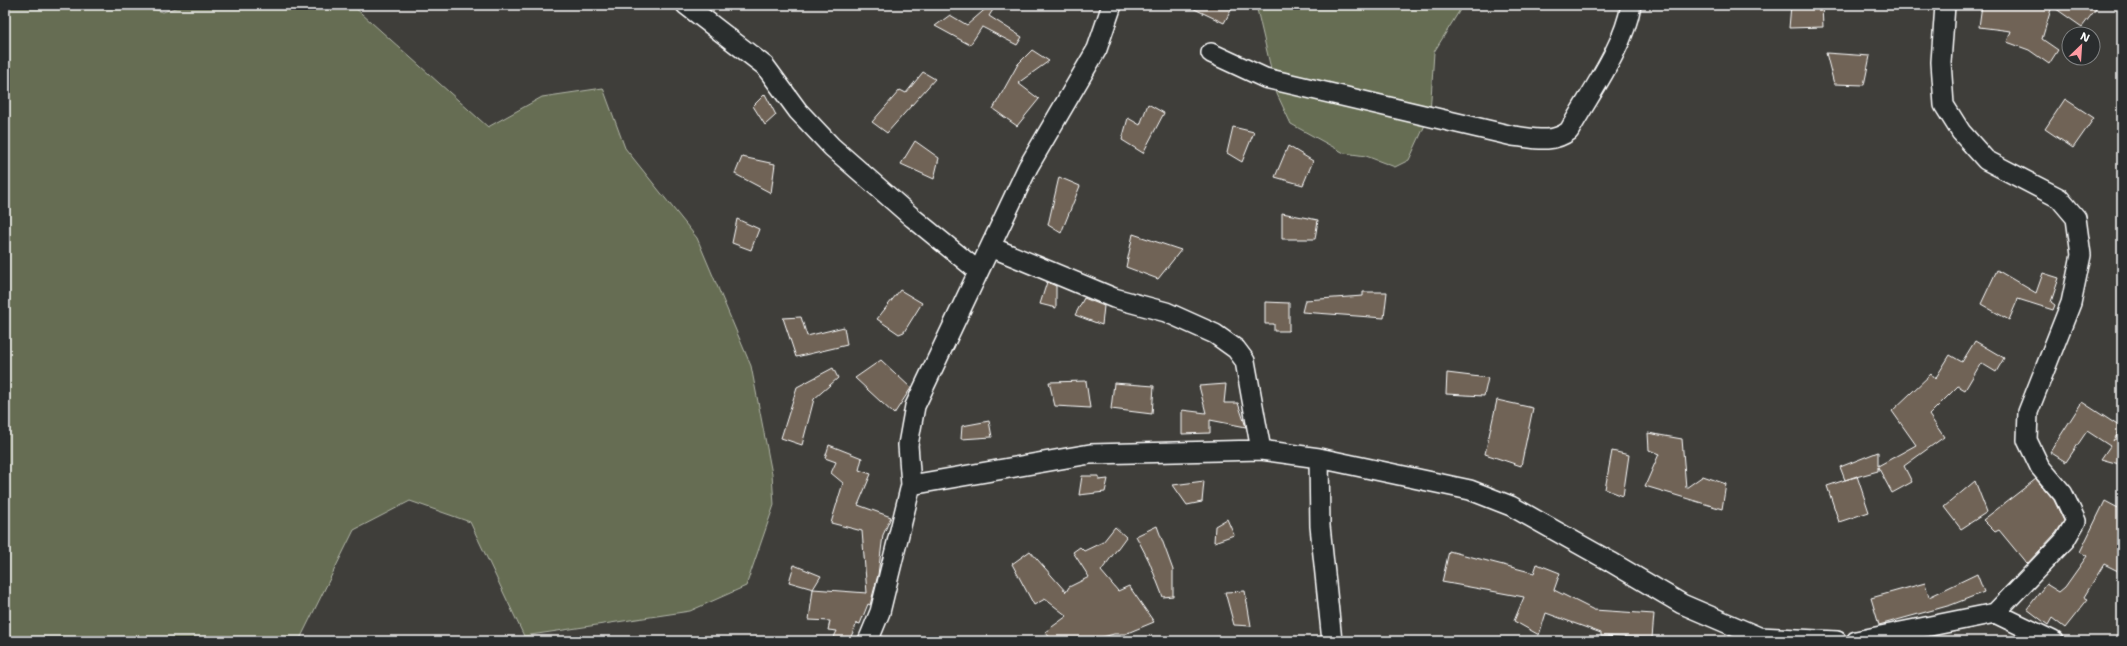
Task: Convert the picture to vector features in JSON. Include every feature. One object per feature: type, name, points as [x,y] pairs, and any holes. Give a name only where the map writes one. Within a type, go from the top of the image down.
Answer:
[{"type":"street","points":[[686,5],[765,66],[798,111],[832,147],[913,218],[978,271]]},
{"type":"street","points":[[868,641],[880,612],[911,485],[908,445],[915,406],[1028,167],[1097,49],[1112,5]]},
{"type":"street","points":[[1211,53],[1265,78],[1513,136],[1548,140],[1562,136],[1569,131],[1612,55],[1629,18],[1631,5]]},
{"type":"street","points":[[1856,641],[1995,613],[2065,540],[2076,521],[2063,494],[2040,467],[2027,440],[2028,412],[2071,303],[2081,255],[2076,218],[2058,198],[1986,160],[1961,132],[1944,105],[1941,62],[1945,5]]},
{"type":"street","points":[[991,247],[1114,298],[1166,312],[1216,334],[1236,349],[1245,361],[1261,450]]},
{"type":"street","points":[[911,485],[1090,454],[1261,450],[1319,458],[1470,490],[1511,506],[1682,604],[1759,637],[1837,641]]},
{"type":"street","points":[[1319,458],[1320,526],[1332,641]]},
{"type":"street","points":[[1995,613],[2054,641]]},
{"type":"green space","points":[[5,5],[139,5],[163,12],[184,5],[352,5],[488,127],[542,97],[603,88],[625,148],[697,238],[751,366],[772,474],[774,505],[746,586],[690,611],[524,636],[470,522],[410,501],[354,530],[299,641],[5,641]]},
{"type":"green space","points":[[1256,5],[1463,5],[1434,52],[1430,114],[1409,160],[1395,167],[1366,156],[1344,153],[1291,124],[1277,94]]},
{"type":"building","points":[[990,5],[996,5],[989,16],[1022,37],[1017,45],[982,27],[970,45],[935,26],[950,15],[967,25]]},
{"type":"building","points":[[1186,5],[1234,5],[1224,23]]},
{"type":"building","points":[[1791,5],[1822,5],[1823,27],[1789,28]]},
{"type":"building","points":[[1982,5],[2099,5],[2083,26],[2052,6],[2042,39],[2058,50],[2049,64],[2029,50],[2007,42],[2011,31],[1979,27]]},
{"type":"building","points":[[1032,50],[1049,61],[1018,83],[1039,99],[1017,126],[993,109],[1018,64]]},
{"type":"building","points":[[1826,53],[1870,56],[1864,85],[1834,84]]},
{"type":"building","points":[[923,72],[935,79],[887,133],[872,122],[900,90],[906,93]]},
{"type":"building","points":[[765,94],[776,115],[765,125],[753,106]]},
{"type":"building","points":[[2065,99],[2094,118],[2073,148],[2045,129]]},
{"type":"building","points":[[1148,104],[1164,113],[1143,153],[1122,140],[1128,118],[1140,125]]},
{"type":"building","points":[[1233,127],[1254,132],[1242,162],[1227,153]]},
{"type":"building","points":[[915,141],[939,158],[934,179],[901,164]]},
{"type":"building","points":[[1288,146],[1313,161],[1303,185],[1275,177]]},
{"type":"building","points":[[742,157],[775,164],[771,193],[735,174]]},
{"type":"building","points":[[1059,177],[1080,186],[1061,233],[1048,225]]},
{"type":"building","points":[[1282,213],[1318,220],[1315,239],[1282,239]]},
{"type":"building","points":[[737,219],[759,229],[751,250],[732,243]]},
{"type":"building","points":[[1133,234],[1181,250],[1158,279],[1126,267]]},
{"type":"building","points":[[1997,270],[2036,293],[2043,273],[2059,278],[2051,302],[2055,305],[2053,310],[2018,299],[2009,320],[1981,304]]},
{"type":"building","points":[[1047,282],[1056,286],[1056,308],[1040,304]]},
{"type":"building","points":[[900,290],[922,303],[904,332],[899,334],[877,319]]},
{"type":"building","points":[[1363,292],[1387,292],[1384,318],[1302,312],[1305,300],[1363,296]]},
{"type":"building","points":[[1084,298],[1104,306],[1102,325],[1075,315]]},
{"type":"building","points":[[1265,302],[1289,303],[1289,331],[1274,331],[1274,324],[1265,324]]},
{"type":"building","points":[[801,317],[807,336],[844,327],[847,345],[796,357],[783,318]]},
{"type":"building","points":[[1975,341],[2004,358],[1996,372],[1981,363],[1965,390],[1958,386],[1929,415],[1944,437],[1904,466],[1912,482],[1892,493],[1878,467],[1878,471],[1845,480],[1840,467],[1878,452],[1878,466],[1916,445],[1892,411],[1931,374],[1935,379],[1950,355],[1962,362]]},
{"type":"building","points":[[881,360],[911,388],[894,414],[855,378]]},
{"type":"building","points":[[833,368],[838,378],[814,399],[802,445],[781,438],[797,387]]},
{"type":"building","points":[[1447,373],[1488,378],[1484,396],[1446,394]]},
{"type":"building","points":[[1086,381],[1090,408],[1055,406],[1049,382]]},
{"type":"building","points":[[1114,383],[1154,386],[1152,414],[1111,409]]},
{"type":"building","points":[[1226,384],[1224,403],[1238,403],[1246,427],[1210,420],[1210,433],[1182,434],[1182,410],[1206,413],[1199,386]]},
{"type":"building","points":[[1497,400],[1533,408],[1521,466],[1485,454]]},
{"type":"building","points":[[2082,402],[2122,428],[2122,454],[2119,464],[2101,459],[2110,446],[2087,431],[2066,462],[2050,452]]},
{"type":"building","points":[[989,421],[992,437],[961,439],[962,426]]},
{"type":"building","points":[[1648,433],[1682,439],[1686,488],[1703,476],[1726,484],[1722,509],[1645,486],[1659,454],[1649,450]]},
{"type":"building","points":[[829,445],[862,458],[859,470],[871,474],[858,505],[891,517],[883,535],[878,575],[870,605],[868,604],[860,624],[857,623],[849,641],[832,641],[837,631],[828,630],[830,621],[809,620],[813,589],[867,593],[862,531],[831,523],[843,483],[831,473],[836,462],[825,458]]},
{"type":"building","points":[[1612,451],[1629,455],[1623,496],[1605,489]]},
{"type":"building","points":[[1082,476],[1099,476],[1099,480],[1108,479],[1105,492],[1079,495]]},
{"type":"building","points":[[1857,476],[1869,512],[1839,522],[1827,486]]},
{"type":"building","points":[[2036,479],[2054,500],[2064,521],[2056,533],[2027,564],[1999,530],[1995,532],[1983,520]]},
{"type":"building","points":[[1204,481],[1202,502],[1187,505],[1173,485]]},
{"type":"building","points":[[1975,481],[1987,512],[1961,529],[1944,507]]},
{"type":"building","points":[[2105,501],[2122,510],[2122,573],[2104,564],[2084,597],[2088,599],[2065,628],[2052,618],[2048,625],[2027,609],[2046,584],[2059,592],[2065,587],[2087,556],[2080,552]]},
{"type":"building","points":[[1227,519],[1234,535],[1214,542],[1215,526]]},
{"type":"building","points":[[1157,526],[1173,570],[1173,596],[1163,597],[1149,561],[1136,536]]},
{"type":"building","points":[[1115,527],[1126,537],[1101,571],[1118,591],[1129,586],[1154,622],[1125,634],[1114,634],[1088,641],[1053,641],[1045,632],[1067,616],[1045,599],[1034,605],[1012,564],[1030,551],[1066,592],[1069,587],[1089,577],[1073,552],[1080,547],[1084,551],[1103,542]]},
{"type":"building","points":[[1449,551],[1534,573],[1537,564],[1560,573],[1554,590],[1594,610],[1654,614],[1652,638],[1601,636],[1601,633],[1546,613],[1539,635],[1514,621],[1524,597],[1442,582]]},
{"type":"building","points":[[794,565],[821,576],[813,589],[789,582]]},
{"type":"building","points":[[1977,574],[1984,592],[1951,605],[1879,625],[1871,598],[1925,583],[1929,597]]},
{"type":"building","points":[[1245,591],[1251,626],[1234,625],[1225,592]]}]
